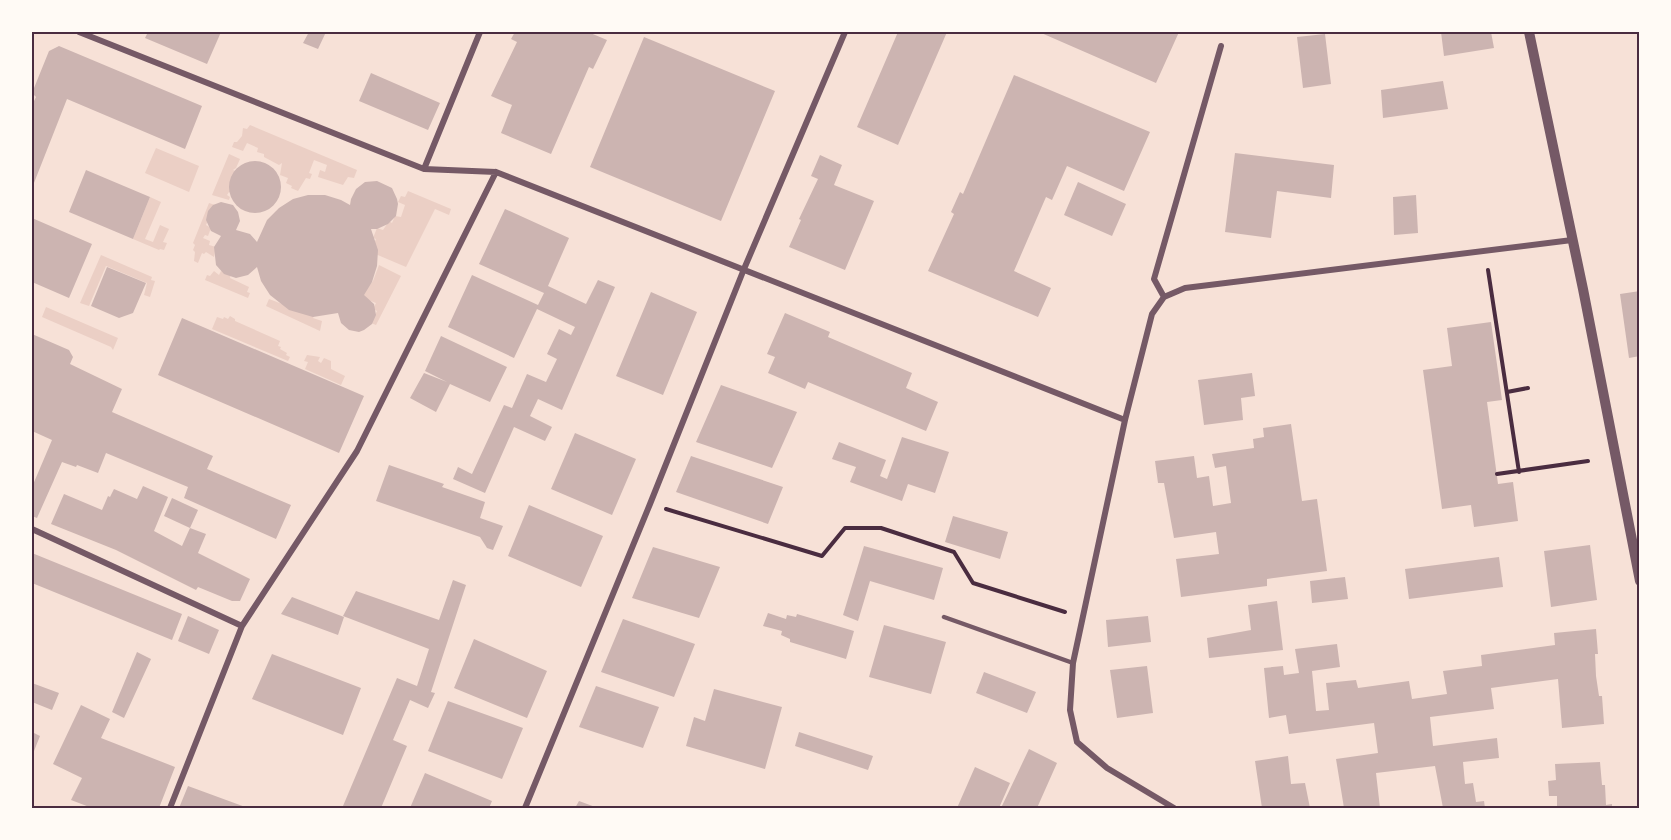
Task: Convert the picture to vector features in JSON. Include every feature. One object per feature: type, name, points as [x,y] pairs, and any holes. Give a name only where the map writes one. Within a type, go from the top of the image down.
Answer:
[{"type":"street","points":[[79,32],[424,169],[496,172],[1125,420]]},
{"type":"street","points":[[424,169],[480,32]]},
{"type":"street","points":[[525,808],[744,269],[845,32]]},
{"type":"street","points":[[1529,32],[1640,581]]},
{"type":"street","points":[[1164,297],[1154,279],[1221,46]]},
{"type":"street","points":[[170,808],[242,626],[357,451],[496,172]]},
{"type":"street","points":[[1174,808],[1107,768],[1077,742],[1070,710],[1073,663],[1125,420],[1152,314],[1164,297],[1185,288],[1572,240]]},
{"type":"street","points":[[32,529],[242,626]]},
{"type":"lane","points":[[944,617],[1073,663]]},
{"type":"path","points":[[1484,251],[1519,472]]},
{"type":"path","points":[[1507,392],[1528,388]]},
{"type":"path","points":[[1497,474],[1588,461]]},
{"type":"path","points":[[650,504],[822,556],[845,528],[881,528],[954,552],[973,583],[1083,617]]},
{"type":"shaded area","points":[[250,125],[357,170],[354,178],[348,177],[343,185],[318,177],[320,170],[325,172],[327,165],[314,160],[309,173],[312,174],[310,179],[306,178],[298,191],[291,188],[292,186],[286,183],[288,178],[280,175],[282,163],[279,165],[264,157],[264,154],[257,152],[258,148],[247,143],[243,151],[232,147],[234,142],[242,136],[243,128],[247,129]]},
{"type":"shaded area","points":[[156,148],[199,166],[189,192],[145,173]]},
{"type":"shaded area","points":[[229,154],[240,159],[233,170],[239,172],[233,182],[236,183],[232,193],[229,192],[227,195],[230,197],[229,200],[212,195]]},
{"type":"shaded area","points":[[408,191],[451,209],[449,215],[435,209],[406,267],[373,253],[376,239],[373,238],[377,228],[383,230],[389,221],[392,223],[395,216],[401,217],[405,205],[398,202],[401,196],[405,197]]},
{"type":"shaded area","points":[[150,197],[161,202],[145,239],[153,242],[160,225],[169,229],[163,242],[167,243],[164,250],[133,239]]},
{"type":"shaded area","points":[[209,203],[215,205],[206,225],[211,228],[208,236],[205,235],[203,238],[210,241],[209,245],[216,247],[214,257],[206,252],[202,253],[198,263],[194,261],[195,245],[193,243]]},
{"type":"shaded area","points":[[101,255],[152,277],[151,280],[155,281],[150,297],[144,295],[147,283],[106,266],[89,306],[80,303]]},
{"type":"shaded area","points":[[379,265],[401,276],[376,325],[371,323],[377,311],[373,309],[376,303],[360,297],[373,281]]},
{"type":"shaded area","points":[[214,271],[219,275],[221,271],[231,274],[230,278],[249,287],[248,298],[205,280],[207,275],[210,276]]},
{"type":"shaded area","points":[[269,299],[322,321],[320,331],[266,306]]},
{"type":"shaded area","points":[[46,307],[118,338],[113,350],[111,347],[42,317]]},
{"type":"shaded area","points":[[230,316],[235,321],[280,341],[278,346],[290,357],[288,361],[212,329],[217,317],[228,319]]},
{"type":"shaded area","points":[[307,355],[320,357],[318,361],[321,363],[324,358],[331,361],[331,369],[345,376],[341,385],[305,369],[308,362],[304,361]]},
{"type":"building","points":[[148,32],[221,32],[207,64],[145,38]]},
{"type":"building","points":[[309,32],[326,32],[318,49],[303,43]]},
{"type":"building","points":[[515,32],[588,32],[607,40],[593,69],[589,67],[551,154],[501,133],[512,105],[491,96],[517,42],[511,39]]},
{"type":"building","points":[[898,32],[947,32],[898,145],[857,127]]},
{"type":"building","points":[[1039,32],[1179,32],[1156,83]]},
{"type":"building","points":[[1441,32],[1491,32],[1494,48],[1444,56]]},
{"type":"building","points":[[1325,34],[1331,84],[1303,88],[1297,37]]},
{"type":"building","points":[[644,37],[775,91],[721,221],[590,167]]},
{"type":"building","points":[[59,46],[202,106],[185,149],[67,99],[32,188],[32,103],[36,97],[32,93],[49,51]]},
{"type":"building","points":[[371,73],[440,103],[428,130],[359,101]]},
{"type":"building","points":[[1014,75],[1150,132],[1124,191],[1067,166],[1052,200],[1046,197],[1014,271],[1051,288],[1038,317],[928,271],[954,214],[951,212],[960,192],[963,194]]},
{"type":"building","points":[[1443,81],[1448,109],[1383,118],[1381,90]]},
{"type":"building","points":[[1235,153],[1334,165],[1331,198],[1277,191],[1271,238],[1225,232]]},
{"type":"building","points":[[820,155],[842,165],[834,185],[874,201],[845,270],[789,247],[818,179],[811,176]]},
{"type":"building","points":[[250,161],[260,161],[270,165],[277,172],[281,187],[277,202],[270,209],[260,213],[250,213],[240,209],[233,202],[229,192],[229,182],[233,172],[240,165]]},
{"type":"building","points":[[86,170],[150,197],[133,239],[69,212]]},
{"type":"building","points":[[377,181],[392,188],[398,204],[396,216],[388,224],[371,229],[378,250],[377,266],[372,282],[364,295],[374,304],[376,315],[372,324],[364,330],[359,332],[349,330],[341,323],[338,313],[313,317],[289,310],[270,295],[261,281],[257,267],[248,275],[236,278],[224,274],[216,265],[214,247],[221,236],[211,231],[206,220],[208,211],[213,205],[221,202],[233,205],[240,221],[236,230],[250,234],[257,242],[267,220],[293,199],[308,195],[325,195],[350,205],[356,189],[365,182]]},
{"type":"building","points":[[1078,182],[1126,204],[1112,236],[1064,215]]},
{"type":"building","points":[[1416,195],[1418,233],[1394,235],[1393,197]]},
{"type":"building","points":[[505,209],[569,238],[548,286],[586,304],[598,280],[615,287],[562,410],[538,399],[530,416],[552,427],[545,441],[514,427],[485,493],[453,479],[458,467],[472,474],[504,405],[512,408],[527,374],[546,382],[557,359],[547,354],[559,329],[571,335],[575,327],[537,309],[514,358],[448,327],[472,275],[538,305],[544,293],[479,264]]},
{"type":"building","points":[[32,218],[92,244],[69,298],[32,282]]},
{"type":"building","points":[[107,267],[146,283],[133,313],[119,318],[91,306]]},
{"type":"building","points":[[1640,291],[1640,356],[1629,358],[1620,294]]},
{"type":"building","points":[[651,292],[697,312],[663,395],[616,376]]},
{"type":"building","points":[[785,313],[830,332],[828,337],[912,373],[906,388],[938,402],[926,431],[808,382],[805,389],[768,373],[775,357],[767,354]]},
{"type":"building","points":[[182,318],[364,396],[339,453],[158,375]]},
{"type":"building","points":[[1491,322],[1502,400],[1487,402],[1498,484],[1513,482],[1518,521],[1474,527],[1471,505],[1442,509],[1423,370],[1452,366],[1447,328]]},
{"type":"building","points":[[32,334],[69,350],[73,357],[70,364],[122,389],[112,412],[213,456],[207,469],[291,505],[276,539],[184,498],[188,487],[106,453],[98,473],[62,462],[37,518],[32,516],[32,487],[52,440],[32,431]]},
{"type":"building","points":[[441,336],[507,367],[490,402],[450,384],[436,412],[410,398],[424,373],[447,382],[425,371]]},
{"type":"building","points":[[1252,373],[1255,396],[1241,398],[1243,420],[1204,425],[1198,380]]},
{"type":"building","points":[[721,385],[797,412],[772,468],[696,442]]},
{"type":"building","points":[[1291,424],[1302,501],[1317,499],[1327,571],[1267,579],[1267,586],[1181,597],[1176,559],[1219,554],[1216,532],[1174,538],[1164,483],[1158,483],[1155,461],[1194,456],[1197,478],[1209,476],[1213,506],[1231,503],[1226,466],[1215,468],[1212,454],[1254,448],[1253,439],[1264,437],[1263,428]]},
{"type":"building","points":[[575,433],[636,459],[612,515],[551,489]]},
{"type":"building","points":[[902,437],[949,452],[935,493],[908,484],[902,501],[850,482],[856,467],[832,459],[839,442],[886,460],[880,476],[887,479]]},
{"type":"building","points":[[691,456],[783,487],[768,524],[676,492]]},
{"type":"building","points":[[389,465],[444,484],[442,487],[485,502],[480,518],[503,526],[493,550],[487,548],[480,537],[376,501]]},
{"type":"building","points":[[143,486],[168,497],[154,531],[182,546],[190,528],[206,534],[198,553],[250,579],[240,601],[232,601],[198,587],[196,590],[116,550],[51,524],[64,494],[102,510],[114,489],[137,499]]},
{"type":"building","points":[[172,498],[198,510],[190,528],[164,516]]},
{"type":"building","points":[[529,505],[603,536],[581,587],[508,556]]},
{"type":"building","points":[[953,516],[1008,532],[1000,559],[945,542]]},
{"type":"building","points":[[1590,545],[1597,600],[1551,607],[1544,551]]},
{"type":"building","points":[[864,546],[943,568],[934,600],[870,581],[858,621],[843,615]]},
{"type":"building","points":[[653,547],[720,567],[699,618],[632,598]]},
{"type":"building","points":[[32,553],[182,614],[172,640],[32,583]]},
{"type":"building","points":[[1499,557],[1503,587],[1409,599],[1405,569]]},
{"type":"building","points":[[1345,577],[1348,599],[1312,603],[1310,581]]},
{"type":"building","points":[[453,580],[466,585],[431,692],[435,693],[428,708],[410,700],[393,740],[407,746],[381,808],[343,806],[397,678],[417,686],[429,649],[343,616],[356,591],[439,620]]},
{"type":"building","points":[[292,597],[344,617],[338,635],[281,614]]},
{"type":"building","points":[[1277,601],[1283,650],[1209,658],[1207,638],[1251,630],[1248,605]]},
{"type":"building","points":[[768,613],[786,619],[787,615],[796,617],[797,614],[854,631],[846,659],[790,642],[790,639],[781,635],[782,631],[763,626]]},
{"type":"building","points":[[188,616],[219,630],[209,654],[178,641]]},
{"type":"building","points":[[1148,616],[1151,642],[1108,647],[1106,620]]},
{"type":"building","points":[[623,619],[695,644],[674,697],[601,672]]},
{"type":"building","points":[[884,625],[946,642],[931,694],[869,677]]},
{"type":"building","points":[[1596,629],[1598,654],[1595,654],[1596,676],[1599,696],[1602,696],[1604,724],[1562,728],[1558,679],[1491,688],[1494,709],[1430,717],[1433,746],[1497,738],[1499,758],[1463,762],[1465,784],[1473,783],[1476,802],[1484,801],[1485,808],[1443,808],[1435,766],[1376,773],[1380,808],[1344,808],[1336,759],[1378,753],[1374,723],[1289,734],[1286,715],[1269,718],[1264,668],[1283,666],[1284,675],[1299,673],[1295,649],[1337,644],[1340,667],[1312,671],[1316,711],[1329,710],[1326,683],[1356,680],[1358,688],[1409,681],[1412,699],[1447,694],[1443,671],[1482,666],[1481,655],[1555,645],[1554,633]]},
{"type":"building","points":[[474,639],[547,671],[527,718],[454,688]]},
{"type":"building","points":[[137,652],[151,659],[124,718],[112,712]]},
{"type":"building","points":[[272,654],[361,688],[343,735],[252,699]]},
{"type":"building","points":[[1147,666],[1153,713],[1117,718],[1110,670]]},
{"type":"building","points":[[984,672],[1036,692],[1027,713],[976,693]]},
{"type":"building","points":[[32,683],[59,693],[52,710],[32,702]]},
{"type":"building","points":[[596,686],[659,707],[643,748],[579,727]]},
{"type":"building","points":[[714,689],[782,707],[765,769],[686,746],[694,717],[705,721]]},
{"type":"building","points":[[448,701],[523,728],[502,779],[428,751]]},
{"type":"building","points":[[81,705],[110,719],[101,738],[175,767],[159,808],[92,808],[71,800],[82,778],[53,764]]},
{"type":"building","points":[[32,732],[40,736],[32,756]]},
{"type":"building","points":[[799,732],[873,756],[868,770],[795,746]]},
{"type":"building","points":[[1029,749],[1057,763],[1037,808],[1001,808]]},
{"type":"building","points":[[1288,756],[1291,784],[1305,783],[1310,808],[1262,808],[1255,761]]},
{"type":"building","points":[[1600,762],[1606,805],[1612,804],[1612,808],[1557,808],[1557,796],[1549,796],[1548,781],[1556,780],[1555,764]]},
{"type":"building","points":[[975,767],[1010,783],[999,808],[957,808]]},
{"type":"building","points":[[425,773],[492,801],[489,808],[410,808]]},
{"type":"building","points":[[188,786],[248,808],[179,808]]},
{"type":"building","points":[[579,801],[598,808],[575,808]]}]
